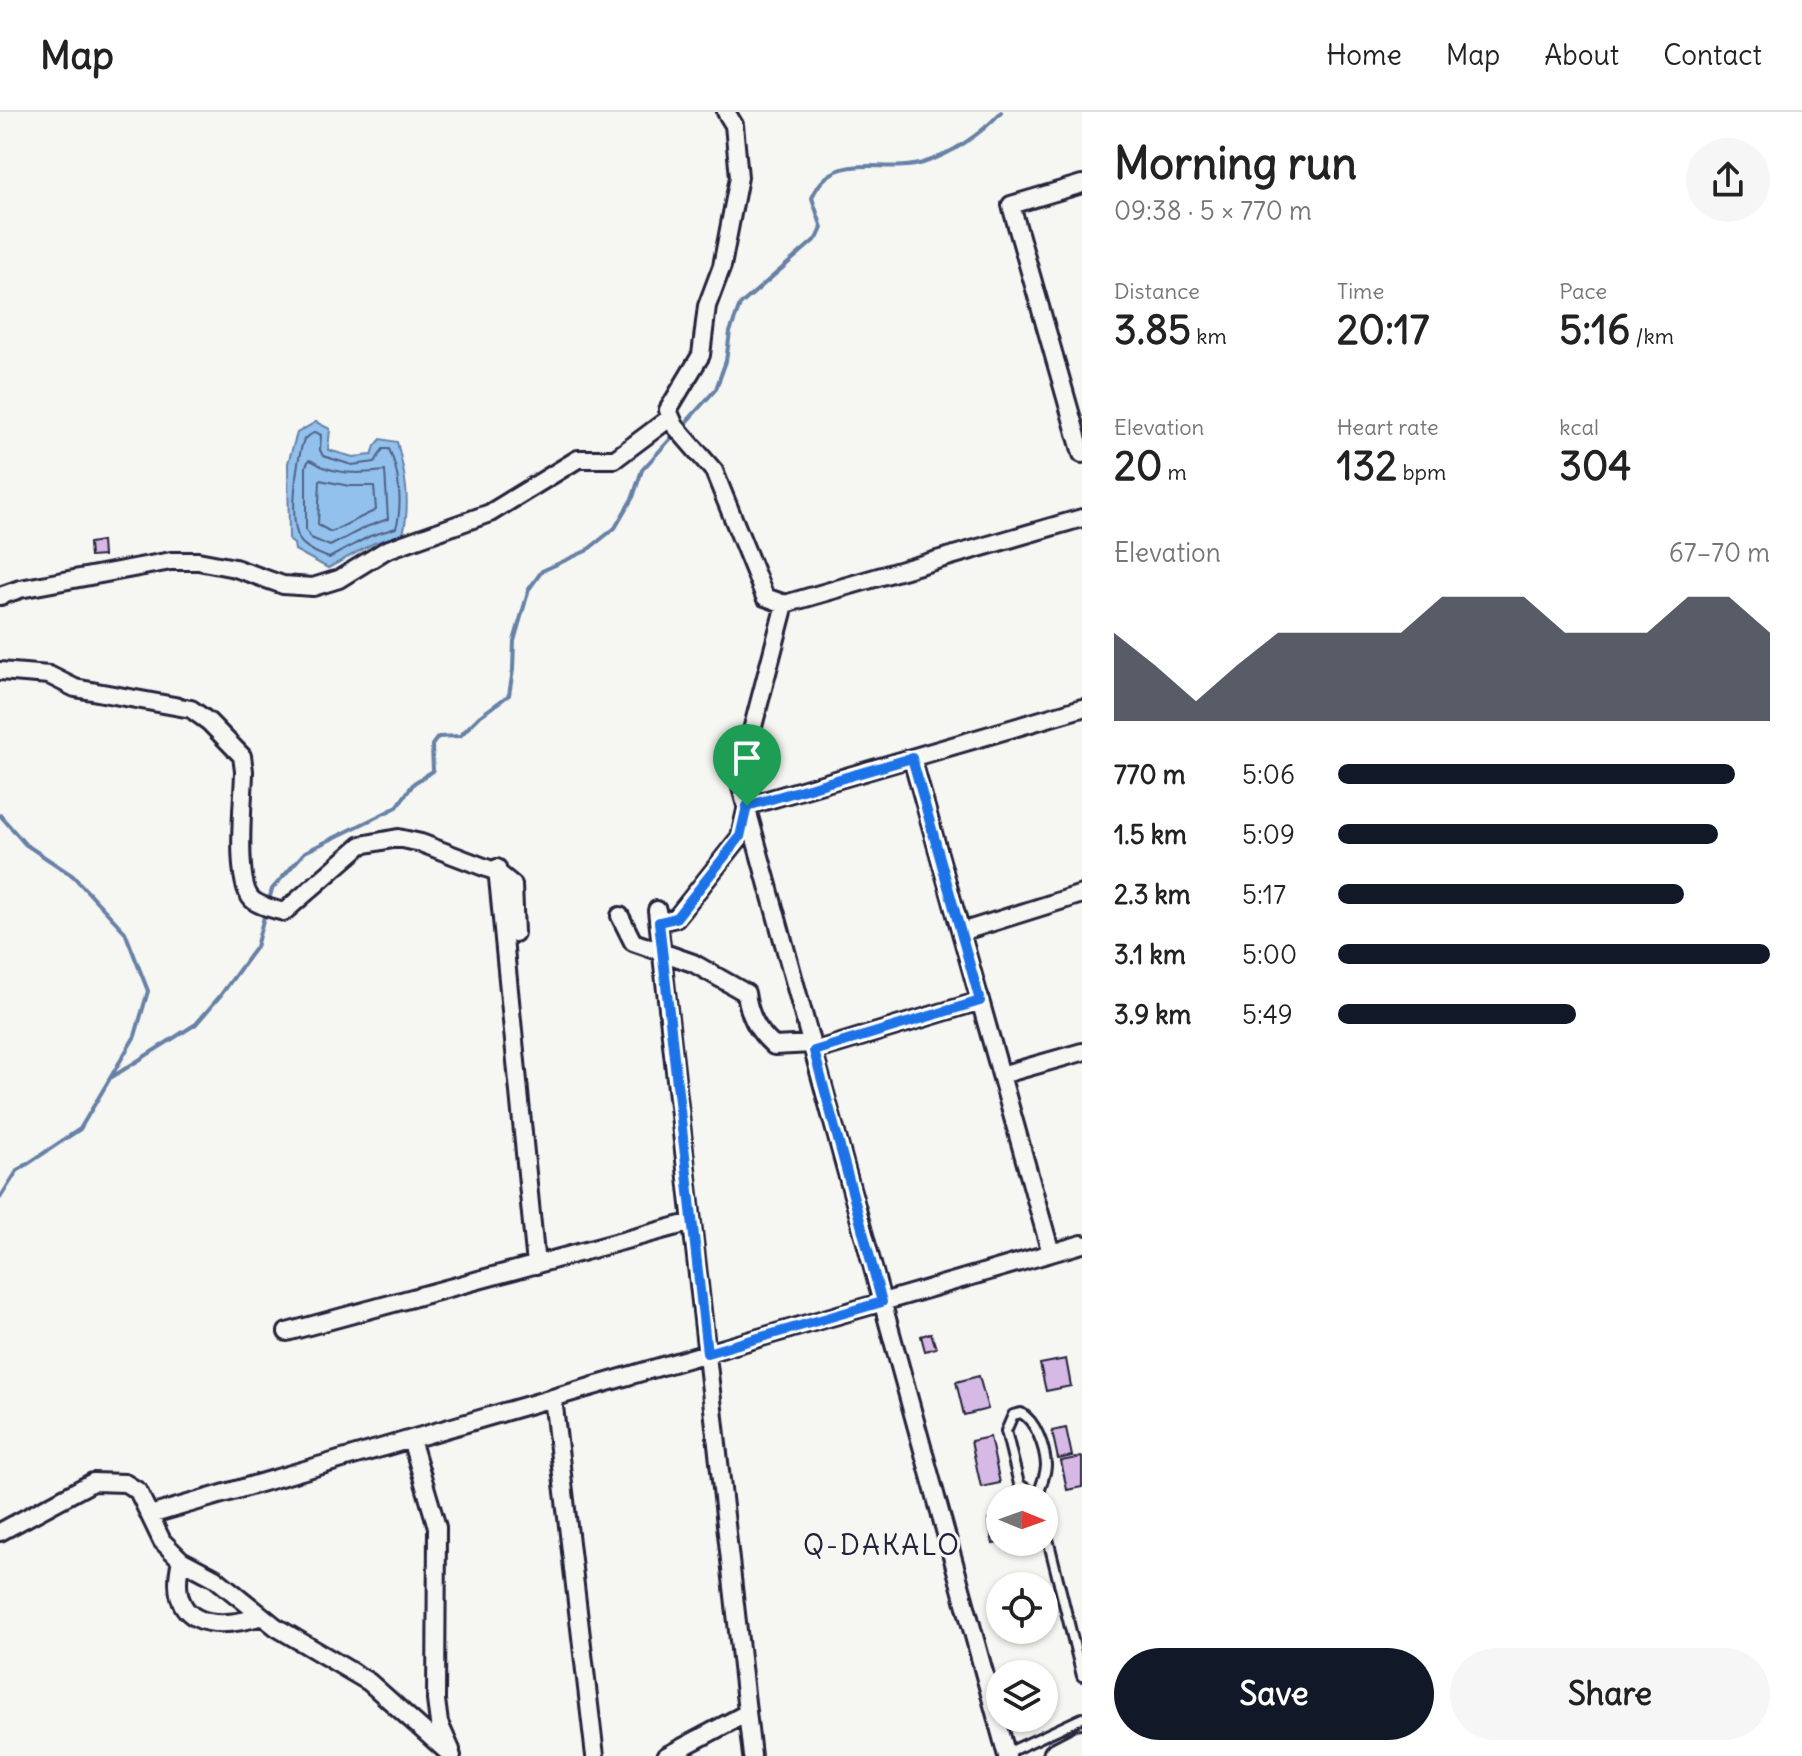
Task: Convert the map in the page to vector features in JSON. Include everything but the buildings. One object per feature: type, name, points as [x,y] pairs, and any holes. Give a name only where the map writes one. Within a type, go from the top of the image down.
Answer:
[{"type":"highway","points":[[1057,1756],[1082,1743]]},
{"type":"street","points":[[726,112],[734,125],[739,177],[722,266],[707,306],[701,355],[668,410],[677,426],[714,471],[765,597],[785,604],[1082,518]]},
{"type":"street","points":[[1081,447],[1011,205],[1082,184]]},
{"type":"street","points":[[0,596],[20,589],[171,561],[198,561],[235,568],[283,585],[313,587],[339,579],[386,550],[490,513],[578,459],[615,459],[677,426]]},
{"type":"street","points":[[785,604],[739,780],[1005,1755]]},
{"type":"street","points":[[0,671],[49,675],[75,688],[191,709],[209,722],[242,756],[242,873],[245,891],[252,901],[284,912],[361,845],[398,838],[497,868],[513,885],[515,933]]},
{"type":"street","points":[[747,806],[1082,708]]},
{"type":"street","points":[[912,758],[1051,1253]]},
{"type":"street","points":[[747,806],[740,837],[676,918],[658,916],[752,1756]]},
{"type":"street","points":[[497,868],[536,1265]]},
{"type":"street","points":[[961,932],[1082,894]]},
{"type":"street","points":[[620,916],[633,942],[693,963],[746,993],[749,1012],[763,1036],[774,1046],[813,1048],[980,1001]]},
{"type":"street","points":[[1001,1075],[1082,1052]]},
{"type":"street","points":[[287,1332],[692,1222]]},
{"type":"street","points":[[150,1515],[1082,1244]]},
{"type":"street","points":[[553,1398],[595,1756]]},
{"type":"street","points":[[411,1439],[437,1527],[436,1700],[439,1723],[453,1756]]},
{"type":"street","points":[[0,1532],[93,1482],[125,1483],[138,1491],[162,1541],[181,1560],[215,1578],[310,1649],[369,1682],[453,1756]]},
{"type":"street","points":[[181,1560],[177,1576],[179,1602],[189,1614],[216,1624],[239,1623],[262,1616]]},
{"type":"street","points":[[666,1756],[747,1713]]},
{"type":"lane","points":[[1021,1413],[1032,1420],[1044,1454],[1046,1469],[1038,1498],[1019,1484],[1006,1431],[1013,1415],[1021,1413]]},
{"type":"lane","points":[[1052,1556],[1082,1676]]},
{"type":"lane","points":[[1005,1755],[1082,1718]]},
{"type":"water","points":[[316,422],[330,429],[328,450],[353,457],[372,455],[381,439],[397,442],[406,488],[407,511],[403,534],[374,543],[328,568],[295,550],[289,540],[288,463],[297,433]]},
{"type":"waterway","points":[[681,428],[716,389],[740,305],[818,237],[822,228],[812,198],[821,183],[832,173],[846,168],[908,166],[934,159],[965,142],[1001,112]]},
{"type":"waterway","points":[[268,904],[272,889],[305,852],[397,807],[414,783],[433,771],[432,745],[438,737],[460,736],[480,716],[509,695],[514,641],[529,589],[542,571],[586,551],[615,528],[633,497],[642,470],[675,434]]},
{"type":"waterway","points":[[0,815],[25,844],[73,876],[125,932],[148,991],[135,1036],[80,1129],[17,1171],[0,1198]]},
{"type":"waterway","points":[[112,1077],[196,1024],[256,947],[265,913]]},
{"type":"district","name":"Q-DAKALO","points":[[882,1545]]},
{"type":"route","points":[[912,758],[980,1001],[814,1051],[882,1302],[707,1353],[659,922],[676,918],[740,837],[747,806],[912,758]]}]
